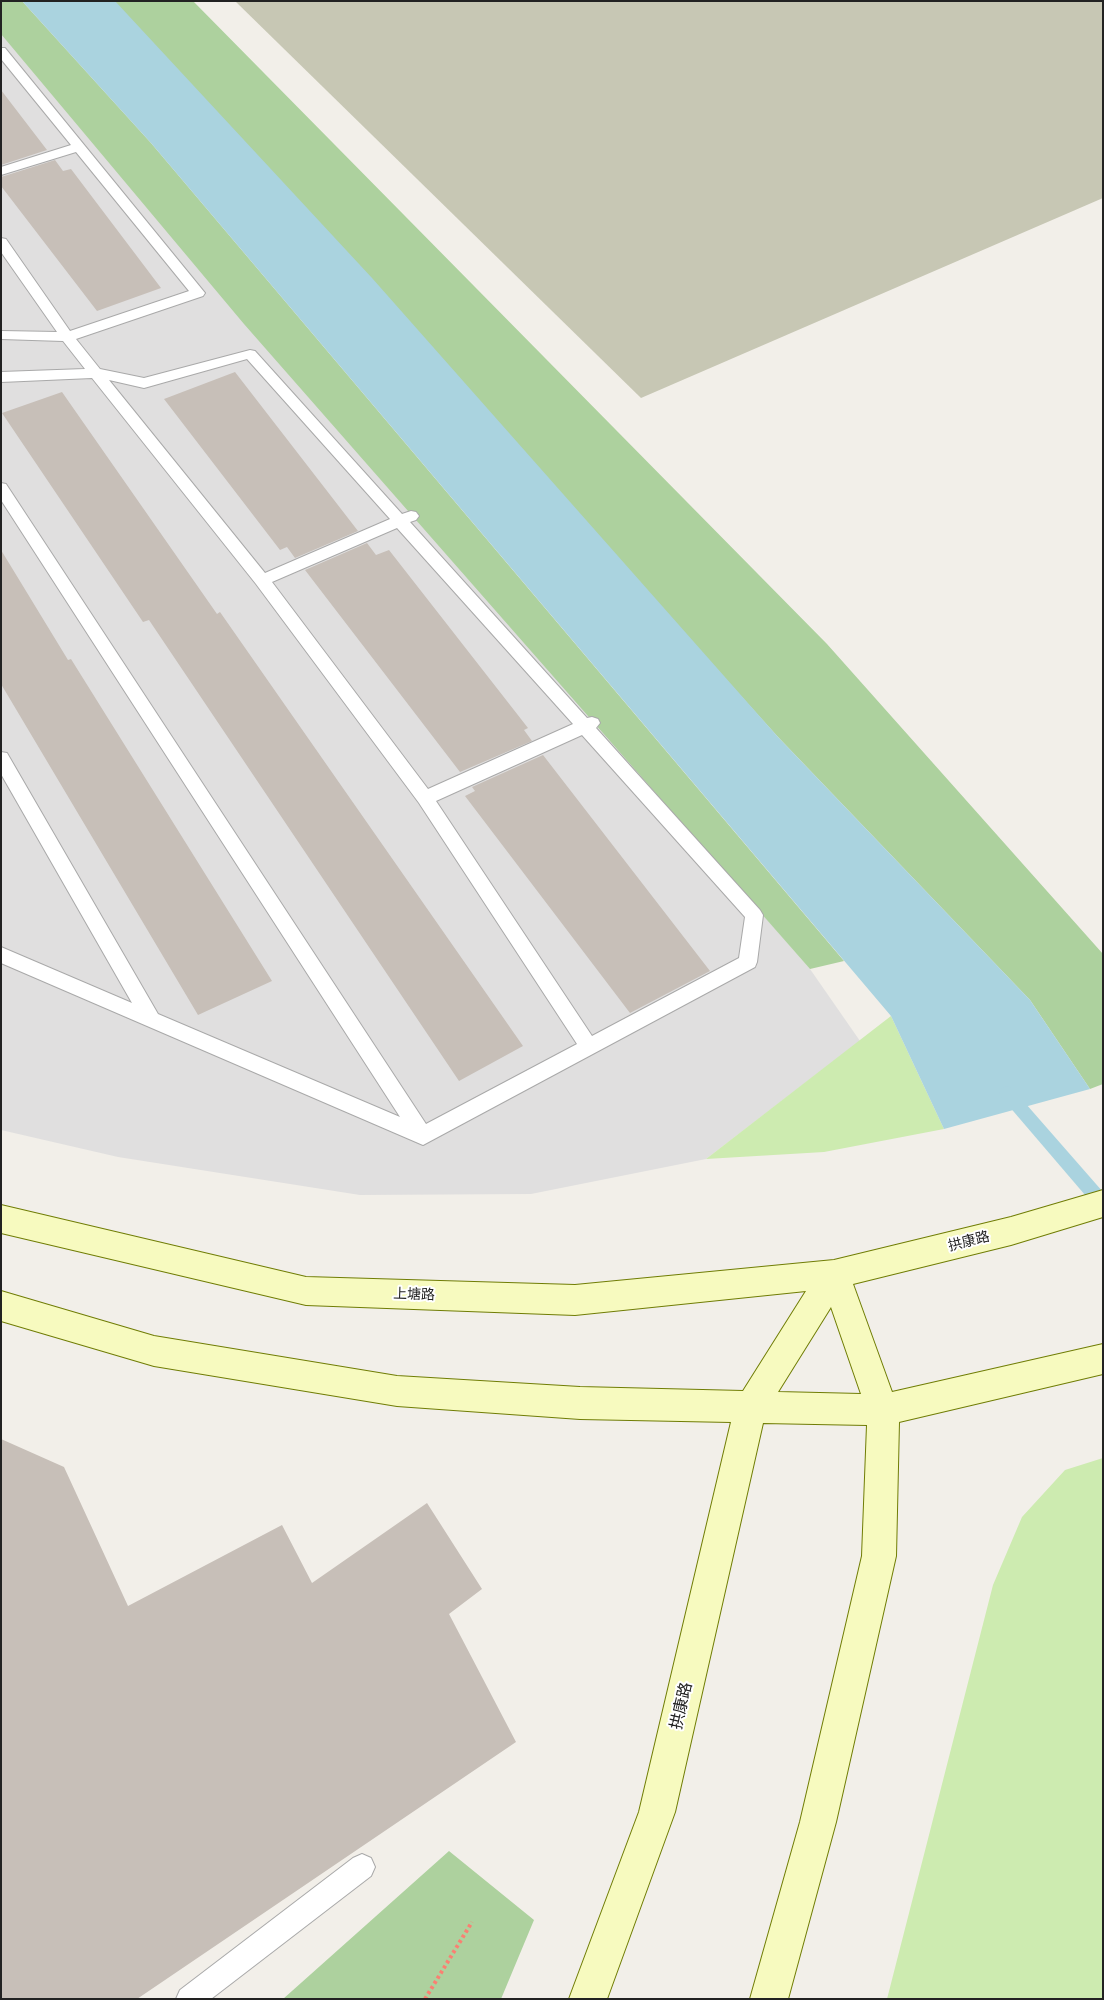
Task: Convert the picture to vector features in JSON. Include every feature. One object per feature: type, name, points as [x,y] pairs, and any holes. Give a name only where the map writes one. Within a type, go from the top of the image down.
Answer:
[{"type":"main road","name":"拱康路","points":[[588,1999],[657,1812],[751,1407],[834,1274],[1011,1231],[1103,1203]]},
{"type":"main road","name":"上塘路","points":[[1,1219],[306,1291],[575,1300],[834,1274]]},
{"type":"main road","points":[[769,1999],[818,1822],[879,1556],[884,1410],[834,1274]]},
{"type":"main road","points":[[1,1306],[154,1351],[397,1391],[580,1403],[884,1410],[1103,1359]]},
{"type":"lane","points":[[1,51],[198,293],[67,337],[1,335]]},
{"type":"lane","points":[[1,172],[79,147]]},
{"type":"lane","points":[[1,242],[67,337],[262,580],[425,798],[589,1047]]},
{"type":"lane","points":[[1,377],[97,373],[144,383],[250,354],[754,915],[748,962],[423,1136]]},
{"type":"lane","points":[[1,488],[423,1136]]},
{"type":"lane","points":[[262,580],[413,516]]},
{"type":"lane","points":[[425,798],[592,723]]},
{"type":"lane","points":[[1,758],[151,1019]]},
{"type":"lane","points":[[1,955],[423,1136]]},
{"type":"lane","points":[[189,1999],[362,1867]]},
{"type":"path","points":[[425,1999],[472,1922]]},
{"type":"shaded area","points":[[235,1],[1103,1],[1103,198],[641,398]]},
{"type":"shaded area","points":[[1,31],[810,969],[860,1041],[706,1159],[531,1194],[360,1195],[118,1157],[1,1130]]},
{"type":"green space","points":[[1,1],[22,1],[151,143],[844,961],[810,969],[244,324],[1,34]]},
{"type":"green space","points":[[111,1],[193,1],[827,644],[1103,954],[1103,1084],[1090,1089],[1030,1000],[778,737]]},
{"type":"green space","points":[[891,1016],[944,1129],[824,1152],[706,1159]]},
{"type":"green space","points":[[1103,1458],[1103,1999],[887,1999],[993,1585],[1022,1517],[1065,1470]]},
{"type":"green space","points":[[449,1851],[534,1920],[501,1999],[283,1999]]},
{"type":"water","points":[[22,1],[115,1],[372,278],[778,737],[1030,1000],[1090,1089],[944,1129],[891,1016],[151,143]]},
{"type":"building","points":[[1,90],[47,150],[1,165]]},
{"type":"building","points":[[55,160],[63,171],[71,169],[161,288],[97,311],[1,186],[1,177]]},
{"type":"building","points":[[235,372],[358,531],[295,558],[287,547],[280,550],[164,399]]},
{"type":"building","points":[[62,392],[217,614],[220,612],[523,1046],[459,1081],[149,620],[143,622],[2,413]]},
{"type":"building","points":[[367,543],[376,555],[389,550],[528,728],[524,730],[532,741],[460,772],[305,570]]},
{"type":"building","points":[[1,550],[68,660],[71,659],[272,981],[198,1015],[1,684]]},
{"type":"building","points":[[543,755],[710,971],[630,1013],[465,796],[475,791],[472,787]]},
{"type":"building","points":[[1,1439],[64,1467],[128,1606],[282,1525],[312,1583],[427,1503],[482,1589],[449,1614],[516,1742],[137,1999],[1,1999]]},
{"type":"waterway","points":[[1007,1093],[1103,1204]]}]
